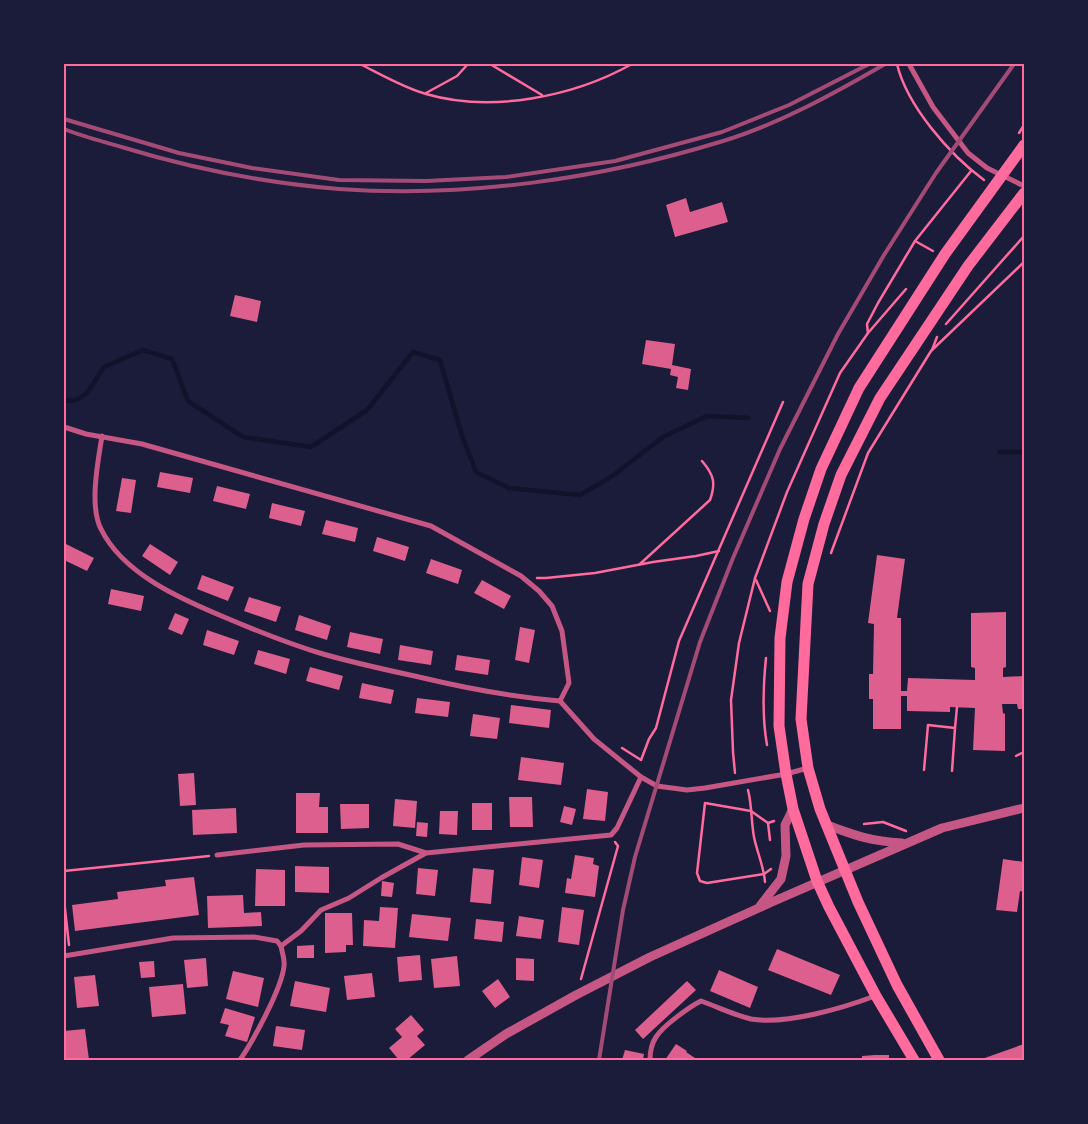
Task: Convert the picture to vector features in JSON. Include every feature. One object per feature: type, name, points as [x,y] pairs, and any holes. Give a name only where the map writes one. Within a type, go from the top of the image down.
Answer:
[{"type":"main road","points":[[914,1060],[876,996],[829,908],[817,882],[793,809],[779,726],[780,638],[787,582],[804,519],[821,469],[859,388],[941,251],[1024,145]]},
{"type":"main road","points":[[939,1060],[897,985],[845,869],[827,825],[808,768],[801,719],[807,594],[824,524],[841,475],[880,398],[968,266],[1024,193]]},
{"type":"street","points":[[910,64],[933,107],[968,152],[987,168],[1024,186]]},
{"type":"street","points":[[64,427],[86,434],[142,444],[431,526],[521,576],[539,590],[552,606],[562,631],[569,683],[560,701]]},
{"type":"street","points":[[102,436],[96,479],[96,508],[100,528],[114,548],[139,573],[190,602],[253,630],[323,654],[459,686],[521,698],[560,701],[594,739],[641,777],[657,786],[670,789],[705,788],[786,774],[808,768]]},
{"type":"street","points":[[217,855],[304,845],[333,844],[398,844],[426,853],[611,835],[617,828],[641,777]]},
{"type":"street","points":[[468,1060],[506,1034],[580,993],[650,957],[758,908],[942,828],[1024,808]]},
{"type":"street","points":[[758,908],[781,879],[786,856],[785,825],[793,809]]},
{"type":"street","points":[[827,825],[857,837],[877,842],[905,844]]},
{"type":"street","points":[[281,946],[301,931],[321,910],[349,898],[426,853]]},
{"type":"street","points":[[67,956],[173,938],[254,937],[277,941],[281,946],[284,965],[280,982],[268,1010],[240,1060]]},
{"type":"street","points":[[650,1060],[651,1049],[656,1036],[687,1009],[701,1001],[732,1014],[753,1019],[779,1019],[816,1013],[876,996]]},
{"type":"path","points":[[360,64],[425,94],[491,103],[544,96],[585,84],[632,64]]},
{"type":"path","points":[[425,94],[457,76],[468,64]]},
{"type":"path","points":[[490,64],[544,96]]},
{"type":"path","points":[[868,333],[867,324],[915,241],[971,171]]},
{"type":"path","points":[[828,559],[868,453],[931,351],[940,331],[1024,236]]},
{"type":"path","points":[[915,241],[934,252],[941,251]]},
{"type":"path","points":[[931,351],[1024,262]]},
{"type":"path","points":[[765,885],[764,874],[753,835],[748,790],[743,785],[736,783],[731,700],[739,643],[755,578],[787,492],[840,373],[868,333],[907,287]]},
{"type":"path","points":[[612,754],[618,745],[641,760],[656,728],[679,641],[783,402]]},
{"type":"path","points":[[639,565],[710,500],[714,487],[708,468],[702,461]]},
{"type":"path","points":[[521,576],[546,578],[595,573],[719,551]]},
{"type":"path","points":[[755,578],[771,613]]},
{"type":"path","points":[[763,680],[767,652]]},
{"type":"path","points":[[952,771],[957,707]]},
{"type":"path","points":[[924,770],[928,725],[955,728]]},
{"type":"path","points":[[1016,756],[1024,752]]},
{"type":"path","points":[[764,874],[707,883],[700,881],[698,877],[705,803],[751,812],[768,823],[775,821]]},
{"type":"path","points":[[864,824],[882,822],[921,837]]},
{"type":"path","points":[[768,823],[770,840]]},
{"type":"path","points":[[580,993],[618,846],[611,835]]},
{"type":"path","points":[[64,871],[217,855]]},
{"type":"path","points":[[64,900],[67,956]]},
{"type":"building","points":[[686,198],[690,212],[722,202],[728,222],[675,237],[666,205]]},
{"type":"building","points":[[235,295],[261,301],[257,322],[230,316]]},
{"type":"building","points":[[646,340],[675,344],[672,365],[691,369],[688,390],[676,388],[678,377],[670,375],[671,369],[642,364]]},
{"type":"building","points":[[160,472],[193,478],[190,493],[157,487]]},
{"type":"building","points":[[122,478],[136,480],[131,513],[116,511]]},
{"type":"building","points":[[217,486],[250,494],[246,509],[213,501]]},
{"type":"building","points":[[272,503],[305,511],[301,526],[269,518]]},
{"type":"building","points":[[326,520],[358,528],[355,542],[322,534]]},
{"type":"building","points":[[377,537],[409,547],[405,561],[373,551]]},
{"type":"building","points":[[64,543],[94,558],[87,571],[64,560]]},
{"type":"building","points":[[150,544],[178,562],[170,575],[142,556]]},
{"type":"building","points":[[877,555],[905,559],[897,618],[901,618],[901,691],[907,691],[908,678],[975,680],[975,668],[971,667],[971,613],[1006,612],[1006,667],[1003,668],[1003,677],[1024,676],[1024,709],[1018,709],[1017,704],[1002,704],[1003,713],[1005,714],[1005,751],[973,750],[975,708],[950,707],[950,712],[907,711],[907,696],[901,696],[901,729],[873,729],[873,699],[869,699],[869,674],[873,674],[874,624],[868,623]]},
{"type":"building","points":[[431,559],[462,570],[458,584],[426,573]]},
{"type":"building","points":[[202,575],[234,587],[228,601],[197,589]]},
{"type":"building","points":[[482,580],[511,596],[504,609],[474,593]]},
{"type":"building","points":[[111,589],[144,596],[141,611],[108,604]]},
{"type":"building","points":[[249,597],[281,607],[276,622],[244,611]]},
{"type":"building","points":[[175,613],[189,619],[182,635],[168,629]]},
{"type":"building","points":[[299,615],[331,626],[327,640],[295,630]]},
{"type":"building","points":[[520,627],[535,630],[529,663],[515,660]]},
{"type":"building","points":[[207,630],[239,641],[234,655],[203,645]]},
{"type":"building","points":[[350,632],[383,639],[380,654],[347,647]]},
{"type":"building","points":[[400,645],[433,651],[431,665],[398,660]]},
{"type":"building","points":[[258,650],[290,659],[286,674],[254,664]]},
{"type":"building","points":[[457,655],[490,660],[488,675],[455,670]]},
{"type":"building","points":[[310,667],[343,676],[339,690],[306,681]]},
{"type":"building","points":[[362,683],[394,690],[391,704],[359,698]]},
{"type":"building","points":[[417,698],[450,702],[448,717],[415,713]]},
{"type":"building","points":[[511,705],[551,710],[549,728],[509,723]]},
{"type":"building","points":[[473,714],[500,718],[497,739],[470,736]]},
{"type":"building","points":[[521,757],[564,763],[561,785],[518,780]]},
{"type":"building","points":[[194,773],[196,805],[180,806],[178,774]]},
{"type":"building","points":[[587,789],[608,792],[605,821],[583,819]]},
{"type":"building","points":[[296,793],[320,793],[319,807],[328,807],[328,833],[296,833]]},
{"type":"building","points":[[509,797],[532,797],[533,827],[510,827]]},
{"type":"building","points":[[395,799],[417,801],[415,828],[393,826]]},
{"type":"building","points":[[472,803],[492,803],[492,830],[472,830]]},
{"type":"building","points":[[340,804],[369,804],[369,828],[341,829]]},
{"type":"building","points":[[564,806],[576,809],[572,825],[560,822]]},
{"type":"building","points":[[236,808],[237,833],[193,835],[192,810]]},
{"type":"building","points":[[440,811],[458,811],[457,835],[439,834]]},
{"type":"building","points":[[417,822],[428,823],[427,837],[416,836]]},
{"type":"building","points":[[575,855],[594,858],[593,864],[599,866],[595,897],[565,893],[567,878],[571,879]]},
{"type":"building","points":[[522,857],[543,860],[539,888],[519,885]]},
{"type":"building","points":[[1003,859],[1024,862],[1022,877],[1024,877],[1024,892],[1020,891],[1017,912],[996,910]]},
{"type":"building","points":[[295,866],[329,867],[329,893],[295,892]]},
{"type":"building","points":[[418,868],[438,870],[435,896],[416,894]]},
{"type":"building","points":[[473,868],[494,870],[491,904],[470,902]]},
{"type":"building","points":[[256,869],[285,870],[285,906],[255,906]]},
{"type":"building","points":[[194,877],[199,915],[75,931],[72,905],[118,899],[117,892],[166,886],[165,880]]},
{"type":"building","points":[[382,881],[394,883],[392,897],[381,896]]},
{"type":"building","points":[[243,895],[244,913],[261,912],[262,926],[208,928],[207,896]]},
{"type":"building","points":[[380,907],[398,908],[395,948],[363,946],[364,920],[379,921]]},
{"type":"building","points":[[562,907],[584,910],[579,945],[558,942]]},
{"type":"building","points":[[325,913],[352,913],[353,945],[346,945],[346,952],[325,953]]},
{"type":"building","points":[[412,914],[451,918],[448,941],[409,937]]},
{"type":"building","points":[[519,916],[544,920],[541,939],[516,936]]},
{"type":"building","points":[[476,919],[504,922],[502,942],[474,939]]},
{"type":"building","points":[[314,945],[314,958],[297,958],[297,946]]},
{"type":"building","points":[[777,949],[840,975],[831,995],[768,970]]},
{"type":"building","points":[[420,955],[422,980],[399,982],[397,957]]},
{"type":"building","points":[[457,956],[460,986],[434,988],[431,959]]},
{"type":"building","points":[[206,958],[208,986],[187,988],[184,960]]},
{"type":"building","points":[[516,958],[534,959],[534,981],[516,980]]},
{"type":"building","points":[[154,961],[155,977],[141,978],[139,962]]},
{"type":"building","points":[[719,970],[758,987],[750,1008],[710,991]]},
{"type":"building","points":[[233,971],[264,978],[258,1007],[226,999]]},
{"type":"building","points":[[372,973],[375,997],[347,1000],[344,976]]},
{"type":"building","points":[[95,975],[99,1006],[77,1008],[74,977]]},
{"type":"building","points":[[498,979],[510,997],[495,1008],[482,991]]},
{"type":"building","points":[[295,981],[330,988],[326,1012],[290,1006]]},
{"type":"building","points":[[687,981],[696,990],[643,1039],[635,1030]]},
{"type":"building","points":[[183,984],[186,1014],[152,1017],[149,987]]},
{"type":"building","points":[[225,1008],[255,1017],[247,1042],[225,1036],[229,1025],[220,1023]]},
{"type":"building","points":[[411,1015],[424,1030],[417,1036],[425,1045],[407,1060],[399,1060],[389,1048],[402,1037],[395,1029]]},
{"type":"building","points":[[276,1026],[305,1030],[302,1050],[273,1046]]},
{"type":"building","points":[[85,1029],[89,1060],[64,1060],[64,1031]]},
{"type":"building","points":[[676,1044],[687,1051],[698,1060],[665,1060]]},
{"type":"building","points":[[1024,1044],[1024,1060],[979,1060]]},
{"type":"building","points":[[625,1050],[644,1054],[643,1060],[622,1060]]},
{"type":"building","points":[[889,1055],[889,1060],[849,1060],[862,1058],[862,1056]]},
{"type":"waterway","points":[[64,400],[72,401],[80,398],[87,393],[104,367],[143,350],[172,359],[188,401],[243,437],[311,447],[367,410],[413,352],[440,360],[462,436],[476,472],[509,488],[580,495],[611,477],[663,437],[707,416],[749,418]]},
{"type":"waterway","points":[[999,452],[1022,452],[1024,450]]},
{"type":"railway","points":[[64,119],[179,153],[252,168],[339,180],[426,181],[506,177],[615,161],[722,132],[789,105],[869,64]]},
{"type":"railway","points":[[64,129],[151,156],[231,174],[285,183],[339,189],[387,191],[436,191],[484,188],[533,183],[629,166],[723,141],[786,117],[827,97],[885,64]]},
{"type":"railway","points":[[599,1060],[623,910],[635,857],[700,642],[733,558],[780,449],[838,334],[884,255],[936,173],[1014,64]]}]
